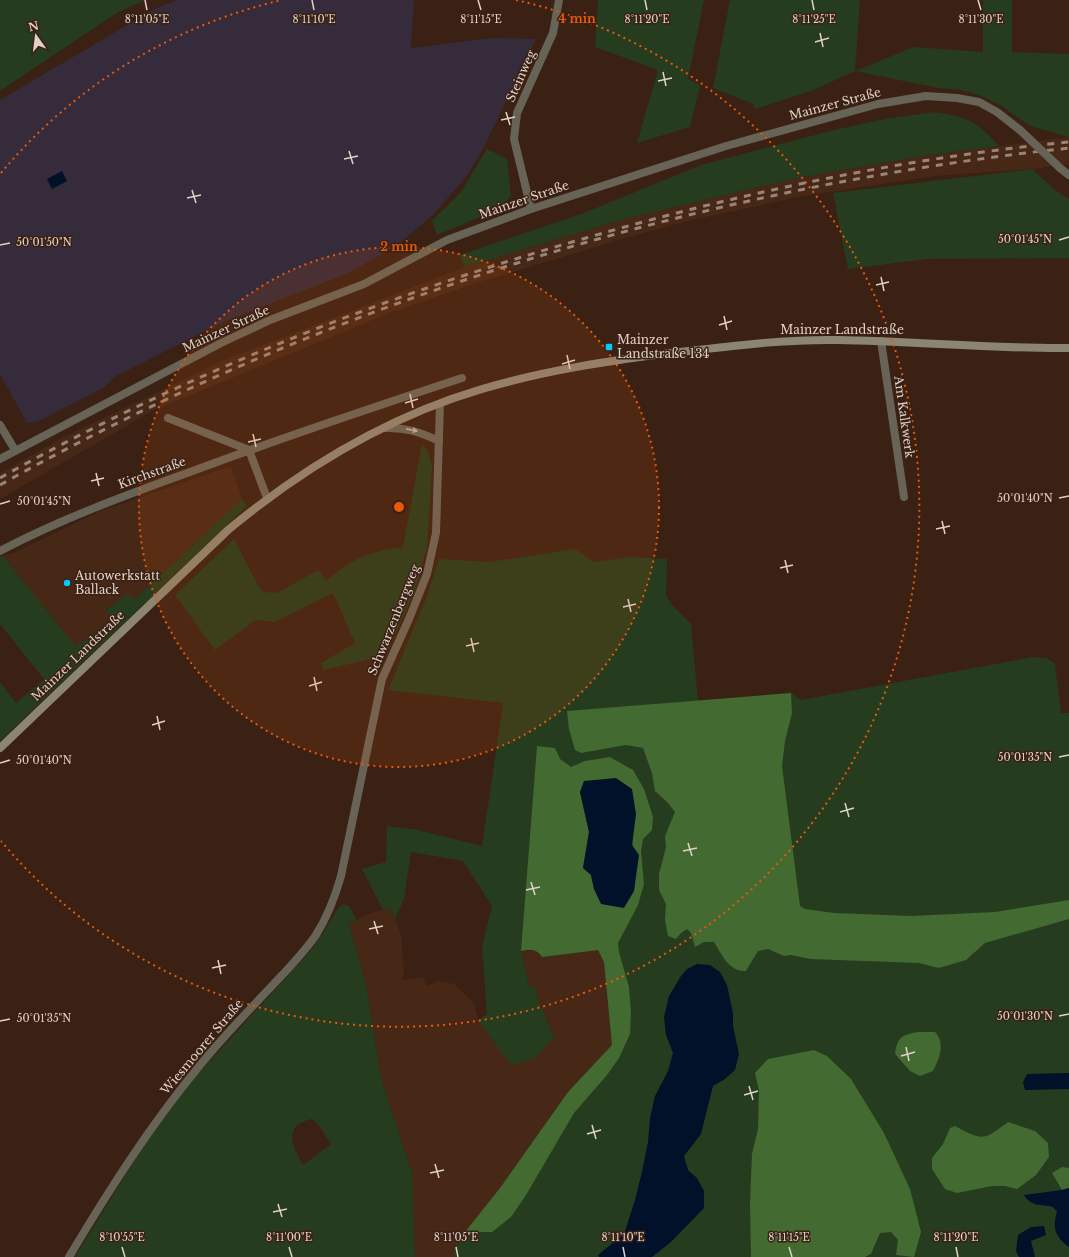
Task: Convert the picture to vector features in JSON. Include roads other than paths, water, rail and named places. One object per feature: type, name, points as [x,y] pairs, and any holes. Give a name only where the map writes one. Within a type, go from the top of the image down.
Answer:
[{"type":"main road","name":"Mainzer Landstraße","points":[[0,748],[228,530],[267,498],[310,468],[353,442],[440,404],[484,389],[518,380],[611,362],[778,341],[881,341],[1069,348]]},
{"type":"street","name":"Steinweg","points":[[531,209],[514,139],[517,113],[553,33],[559,0]]},
{"type":"street","name":"Mainzer Straße","points":[[0,459],[221,343],[270,320],[364,284],[447,240],[531,209],[726,146],[878,104],[926,96],[957,98],[979,102],[997,112],[1020,130],[1069,175]]},
{"type":"street","name":"Am Kalkwerk","points":[[881,341],[904,497]]},
{"type":"street","name":"Kirchstraße","points":[[0,551],[82,512],[249,450],[462,378]]},
{"type":"street","name":"Schwarzenbergweg","points":[[341,876],[382,679],[409,619],[426,574],[436,533],[440,404]]},
{"type":"street","points":[[168,418],[249,450],[267,498]]},
{"type":"street","points":[[0,424],[15,450]]},
{"type":"street","points":[[383,428],[398,427],[419,431],[439,441]]},
{"type":"street","name":"Wiesmoorer Straße","points":[[69,1257],[126,1165],[174,1097],[205,1058],[296,961],[316,934],[333,903],[341,876]]},
{"type":"water","points":[[62,171],[67,181],[52,189],[47,179]]},
{"type":"water","points":[[616,778],[632,789],[636,814],[632,845],[639,855],[634,891],[624,908],[601,904],[594,889],[591,875],[583,868],[589,832],[580,792],[584,781]]},
{"type":"water","points":[[697,964],[710,965],[720,972],[727,985],[739,1054],[735,1070],[725,1079],[713,1086],[701,1134],[684,1156],[688,1170],[697,1178],[704,1191],[704,1208],[671,1242],[652,1257],[599,1257],[598,1255],[624,1234],[641,1176],[655,1096],[668,1071],[673,1053],[666,1035],[664,1017],[669,996],[687,969]]},
{"type":"water","points":[[1069,1073],[1069,1089],[1025,1090],[1023,1082],[1027,1074]]},
{"type":"water","points":[[1069,1188],[1069,1247],[1064,1243],[1056,1231],[1055,1222],[1057,1212],[1053,1207],[1030,1202],[1024,1195]]},
{"type":"water","points":[[1044,1226],[1046,1235],[1031,1241],[1035,1257],[1019,1257],[1016,1251],[1018,1235],[1031,1227]]},
{"type":"railway","points":[[0,478],[70,440],[213,372],[360,312],[435,285],[510,261],[645,221],[825,179],[947,157],[1069,142]]},
{"type":"railway","points":[[0,485],[124,420],[252,361],[384,308],[518,263],[654,224],[791,192],[930,166],[1069,148]]},
{"type":"place","name":"Mainzer Landstraße 134","points":[[609,347]]},
{"type":"place","name":"Autowerkstatt Ballack","points":[[67,583]]}]
